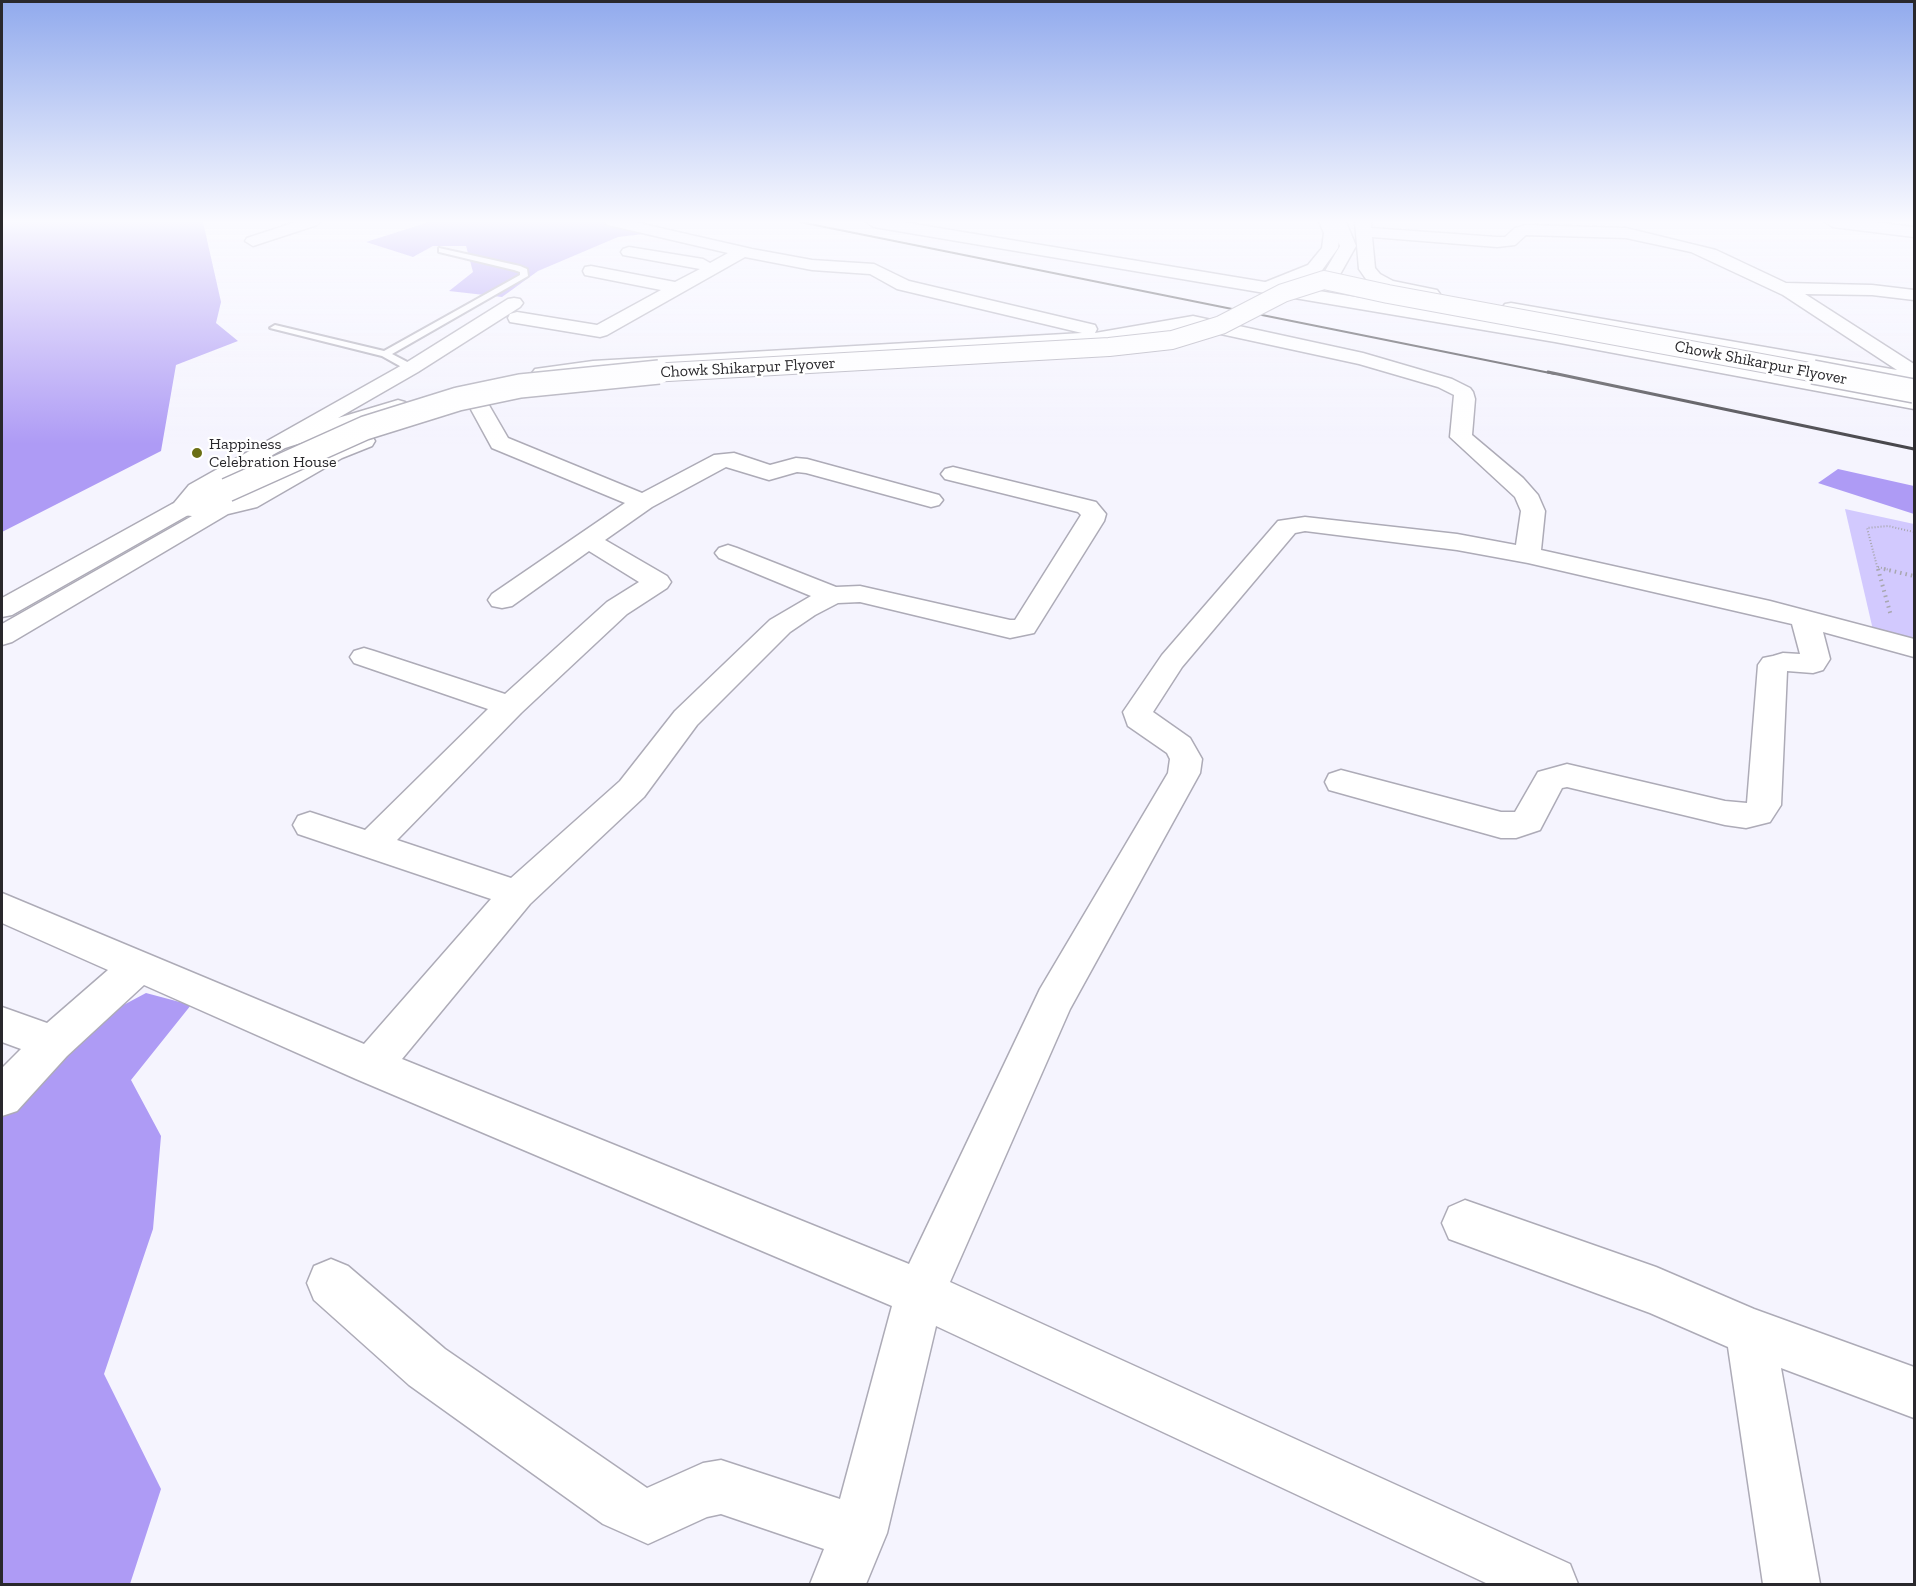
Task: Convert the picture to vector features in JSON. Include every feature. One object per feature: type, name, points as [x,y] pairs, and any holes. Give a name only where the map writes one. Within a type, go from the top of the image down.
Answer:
[{"type":"street","points":[[2,609],[181,509],[198,490],[242,463],[516,311],[600,331],[665,296]]},
{"type":"street","points":[[950,296],[1119,336]]},
{"type":"street","name":"Chowk Shikarpur Flyover","points":[[181,509],[226,498],[365,429],[401,415],[458,399],[520,386],[629,374],[1097,348],[1172,340],[1221,325],[1276,296]]},
{"type":"street","points":[[1322,296],[1556,336],[1914,402]]},
{"type":"street","name":"Chowk Shikarpur Flyover","points":[[1400,296],[1914,392]]},
{"type":"street","points":[[1450,296],[1914,379]]},
{"type":"street","points":[[1796,296],[1914,372]]},
{"type":"street","points":[[282,442],[467,388],[514,378],[583,368],[1119,336],[1193,322],[1341,354],[1454,387],[1463,392],[1465,399],[1461,437],[1526,495],[1533,511],[1528,555]]},
{"type":"street","points":[[2,636],[226,498],[248,502],[334,453],[356,443],[441,414],[531,394],[642,382],[889,371]]},
{"type":"street","points":[[479,404],[500,442],[518,452],[643,502]]},
{"type":"street","points":[[502,600],[643,502],[726,460],[734,460],[769,473],[796,465],[807,466],[931,500]]},
{"type":"street","points":[[728,553],[833,595],[860,594],[1010,629],[1024,627],[1092,521],[1094,514],[1087,507],[953,474]]},
{"type":"street","points":[[838,1584],[860,1533],[920,1293],[1054,1001],[1184,773],[1186,759],[1179,746],[1139,719],[1138,712],[1172,661],[1290,525],[1305,524],[1446,541],[1528,555],[1770,609],[1804,619],[1904,637]]},
{"type":"street","points":[[371,845],[510,706],[617,608],[658,582],[588,540]]},
{"type":"street","points":[[371,1066],[517,894],[632,789],[686,718],[780,626],[805,609],[833,595]]},
{"type":"street","points":[[1341,782],[1501,825],[1528,822],[1550,780],[1567,775],[1725,813],[1746,816],[1758,813],[1764,805],[1773,666],[1783,662],[1813,664],[1816,660],[1804,619]]},
{"type":"street","points":[[364,657],[510,706]]},
{"type":"street","points":[[310,825],[517,894]]},
{"type":"street","points":[[2,907],[371,1066],[920,1293],[1550,1584]]},
{"type":"street","points":[[2,1097],[53,1043],[139,966]]},
{"type":"street","points":[[2,1024],[53,1043]]},
{"type":"street","points":[[1465,1223],[1656,1291],[1750,1332],[1914,1392]]},
{"type":"street","points":[[331,1283],[427,1368],[622,1504],[648,1516],[703,1490],[721,1487],[860,1533]]},
{"type":"street","points":[[1750,1332],[1792,1584]]},
{"type":"lane","points":[[385,354],[488,296]]},
{"type":"lane","points":[[275,328],[385,354],[411,368]]},
{"type":"path","points":[[1904,637],[1878,567],[1867,528],[1888,526],[1914,532]]},
{"type":"path","points":[[1878,567],[1914,576]]},
{"type":"shaded area","points":[[2,296],[220,296],[221,302],[216,323],[238,341],[176,365],[161,451],[2,532]]},
{"type":"shaded area","points":[[1838,469],[1914,486],[1914,514],[1818,483]]},
{"type":"shaded area","points":[[1845,509],[1914,524],[1914,641],[1873,630]]},
{"type":"shaded area","points":[[146,993],[191,1005],[131,1080],[161,1136],[153,1229],[104,1374],[161,1489],[130,1584],[2,1584],[2,1116],[84,1026]]},
{"type":"railway","points":[[1168,296],[1555,374]]},
{"type":"railway","points":[[1548,372],[1914,449]]},
{"type":"place","name":"Happiness Celebration House","points":[[197,453]]}]
